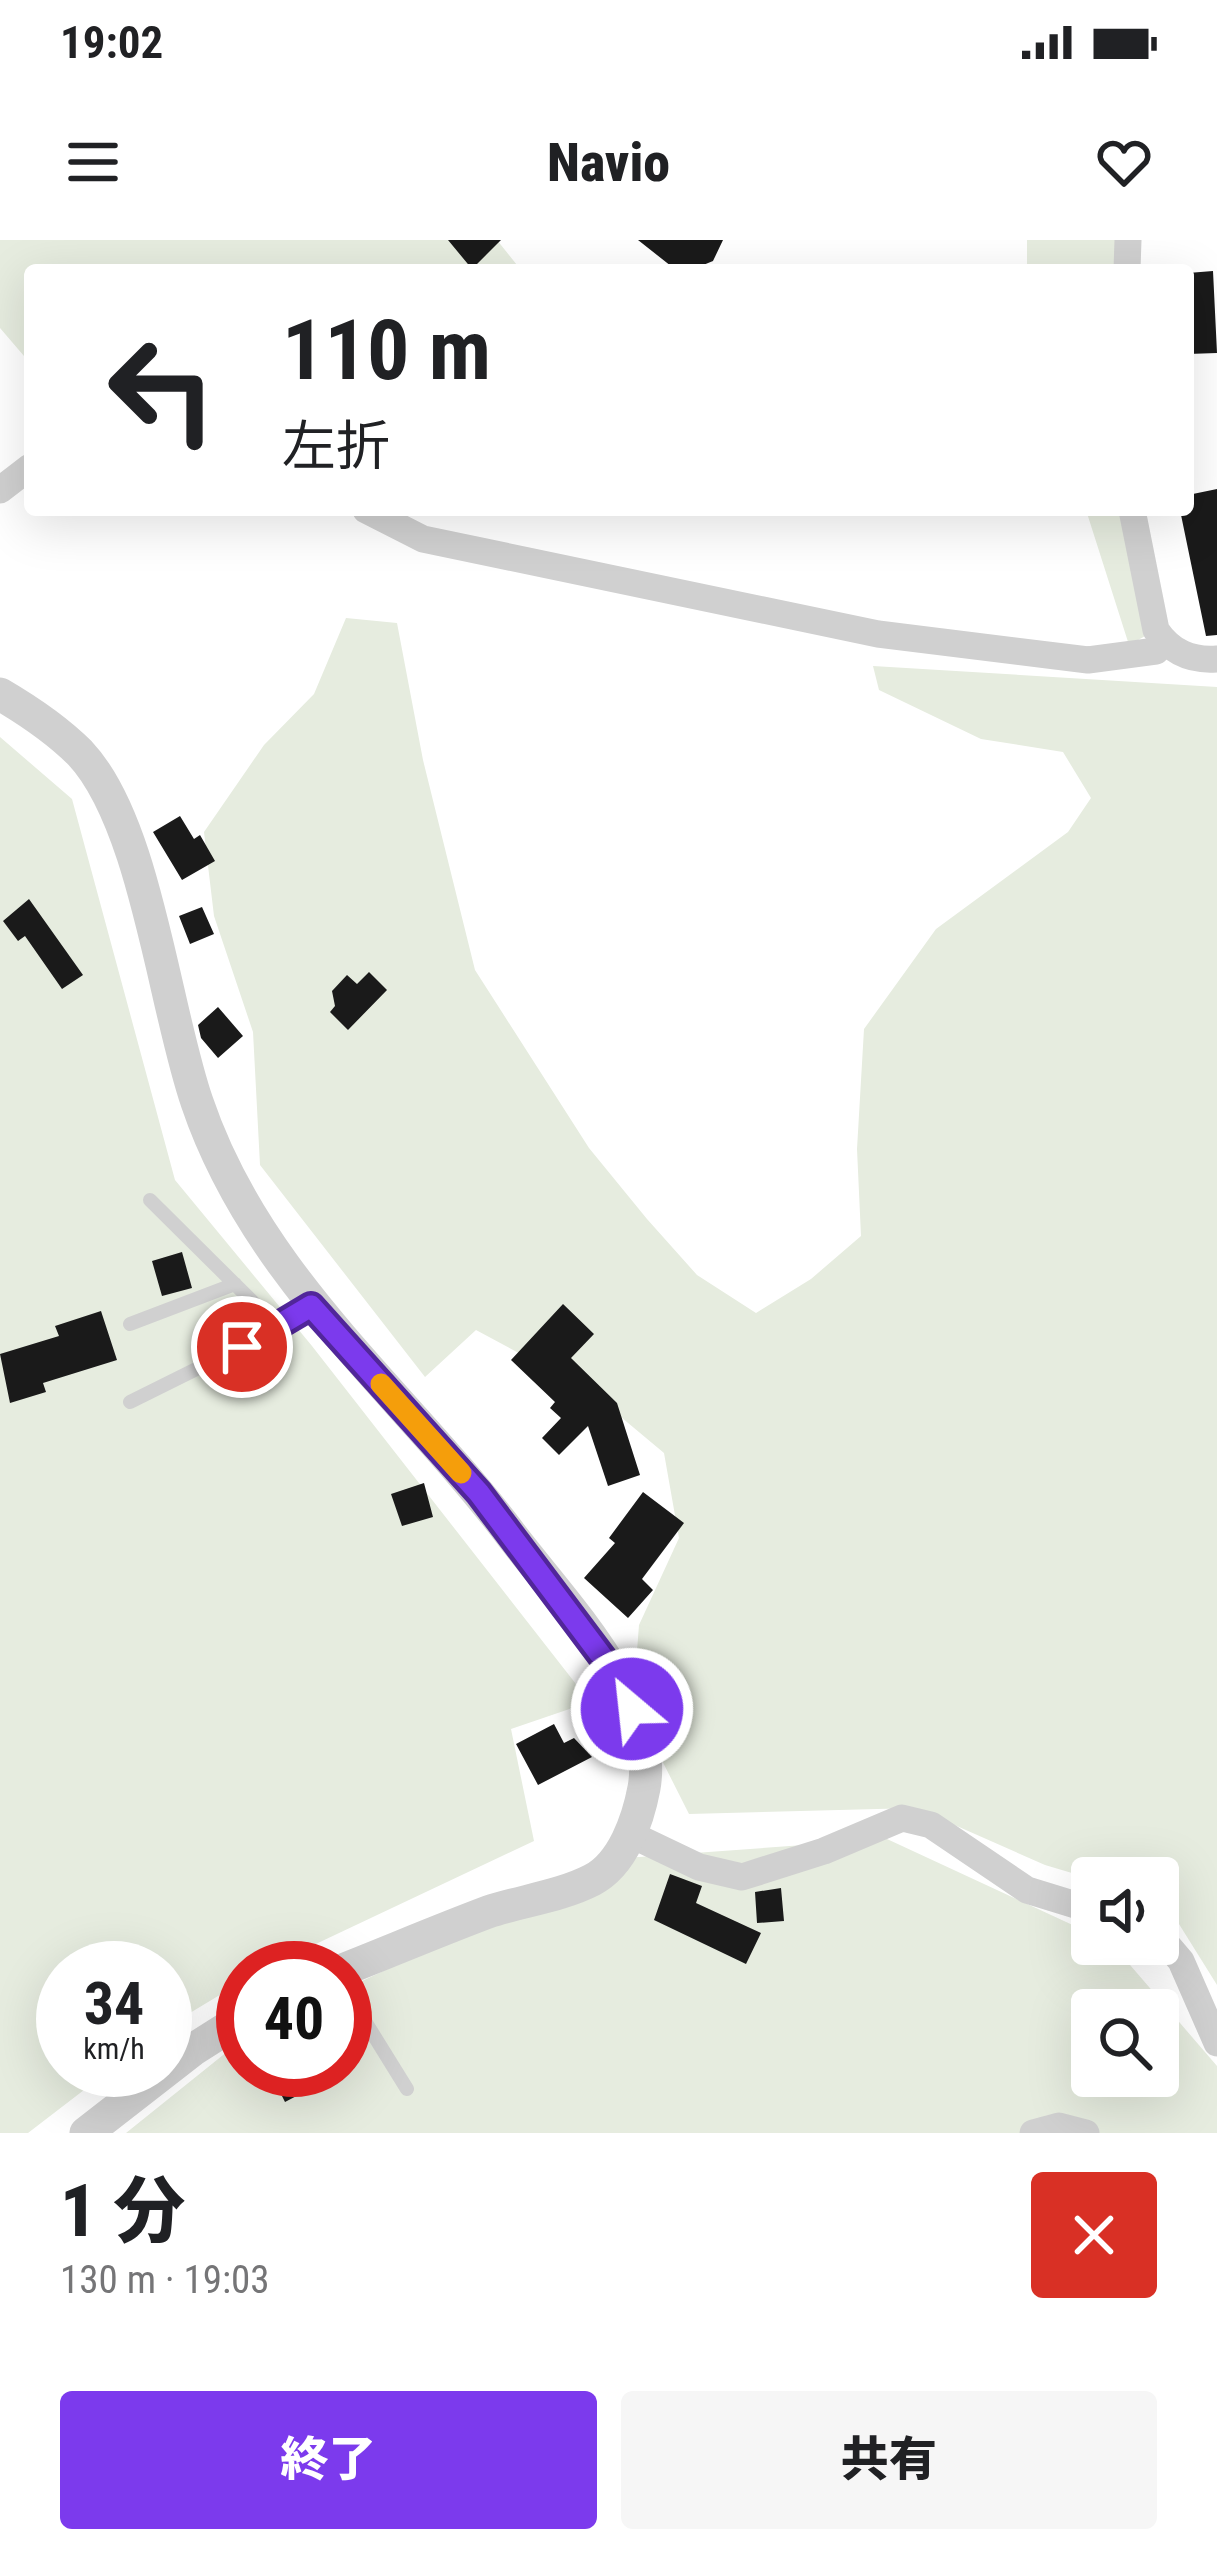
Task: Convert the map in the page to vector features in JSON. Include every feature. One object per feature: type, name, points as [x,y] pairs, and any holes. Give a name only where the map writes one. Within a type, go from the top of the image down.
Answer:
[{"type":"street","points":[[0,490],[24,472]]},
{"type":"street","points":[[378,516],[423,539],[878,634],[1088,660],[1156,651]]},
{"type":"street","points":[[1133,516],[1156,630],[1167,646],[1199,660],[1217,659]]},
{"type":"street","points":[[0,694],[36,715],[82,755],[120,815],[197,1104],[229,1177],[271,1252],[311,1306],[479,1493],[618,1678],[645,1741],[645,1784],[632,1835],[596,1879],[490,1912],[372,1958]]},
{"type":"street","points":[[632,1835],[699,1867],[742,1877],[824,1851],[902,1818],[931,1825],[1027,1890],[1071,1904]]},
{"type":"street","points":[[1179,1959],[1217,2043]]},
{"type":"street","points":[[86,2133],[216,2035]]},
{"type":"street","points":[[1033,2133],[1059,2126],[1086,2133]]},
{"type":"lane","points":[[150,1200],[279,1328]]},
{"type":"lane","points":[[130,1324],[235,1285]]},
{"type":"lane","points":[[130,1402],[279,1328],[311,1306]]},
{"type":"lane","points":[[372,2033],[406,2089]]},
{"type":"shaded area","points":[[0,240],[497,240],[516,264],[24,264],[24,356],[0,328]]},
{"type":"shaded area","points":[[1027,240],[1119,240],[1119,264],[1027,264]]},
{"type":"shaded area","points":[[1088,516],[1121,516],[1147,635],[1129,645]]},
{"type":"shaded area","points":[[346,618],[397,623],[423,760],[475,970],[589,1148],[647,1219],[697,1275],[756,1313],[811,1279],[861,1236],[857,1149],[864,1029],[936,929],[1068,832],[1091,798],[1063,752],[981,739],[879,690],[873,666],[1217,687],[1217,1985],[1179,1924],[1179,1857],[1071,1857],[1071,1873],[916,1808],[689,1814],[633,1703],[639,1625],[679,1538],[664,1453],[591,1392],[476,1330],[425,1377],[260,1165],[253,1032],[214,916],[204,832],[264,745],[314,694]]},
{"type":"shaded area","points":[[0,737],[72,799],[175,1180],[312,1346],[590,1702],[511,1729],[534,1841],[322,1941],[216,1941],[216,1997],[192,2012],[192,1941],[36,1941],[36,2097],[75,2097],[28,2133],[0,2133]]},
{"type":"shaded area","points":[[887,1839],[1071,1924],[1071,1965],[1130,1965],[1151,1989],[1071,1989],[1071,2097],[1179,2097],[1179,2022],[1217,2066],[1217,2133],[126,2133],[171,2097],[192,2097],[192,2080],[216,2061],[216,2097],[372,2097],[372,1976],[625,1858]]},
{"type":"building","points":[[448,240],[501,240],[477,264],[468,264]]},
{"type":"building","points":[[638,240],[723,240],[713,261],[668,264]]},
{"type":"building","points":[[1213,271],[1217,353],[1194,354],[1194,273]]},
{"type":"building","points":[[1217,489],[1217,635],[1206,636],[1181,516],[1194,516],[1194,494]]},
{"type":"building","points":[[180,816],[194,839],[200,835],[215,861],[182,880],[153,832]]},
{"type":"building","points":[[29,899],[83,975],[62,989],[25,936],[18,941],[3,921]]},
{"type":"building","points":[[202,907],[214,934],[190,944],[179,916]]},
{"type":"building","points":[[369,972],[387,990],[348,1030],[330,1012],[335,1006],[332,991],[347,975],[357,984]]},
{"type":"building","points":[[218,1007],[243,1036],[218,1058],[201,1038],[198,1025]]},
{"type":"building","points":[[182,1252],[192,1288],[162,1296],[152,1261]]},
{"type":"building","points":[[563,1304],[594,1334],[571,1358],[617,1403],[640,1475],[608,1486],[588,1426],[559,1455],[542,1438],[561,1418],[550,1408],[555,1402],[511,1360]]},
{"type":"building","points":[[101,1311],[117,1360],[43,1383],[46,1392],[10,1403],[0,1354],[59,1336],[55,1326]]},
{"type":"building","points":[[424,1483],[433,1517],[402,1526],[391,1494]]},
{"type":"building","points":[[643,1492],[684,1523],[642,1579],[653,1590],[628,1618],[584,1578],[615,1543],[609,1538]]},
{"type":"building","points":[[554,1724],[564,1743],[574,1738],[592,1757],[538,1785],[516,1744]]},
{"type":"building","points":[[670,1874],[702,1886],[696,1903],[761,1933],[746,1964],[654,1920]]},
{"type":"building","points":[[781,1888],[784,1921],[757,1923],[755,1892]]},
{"type":"slow traffic","points":[[381,1384],[461,1473]]},
{"type":"route","points":[[242,1347],[311,1306],[479,1493],[618,1678],[632,1709]]}]
